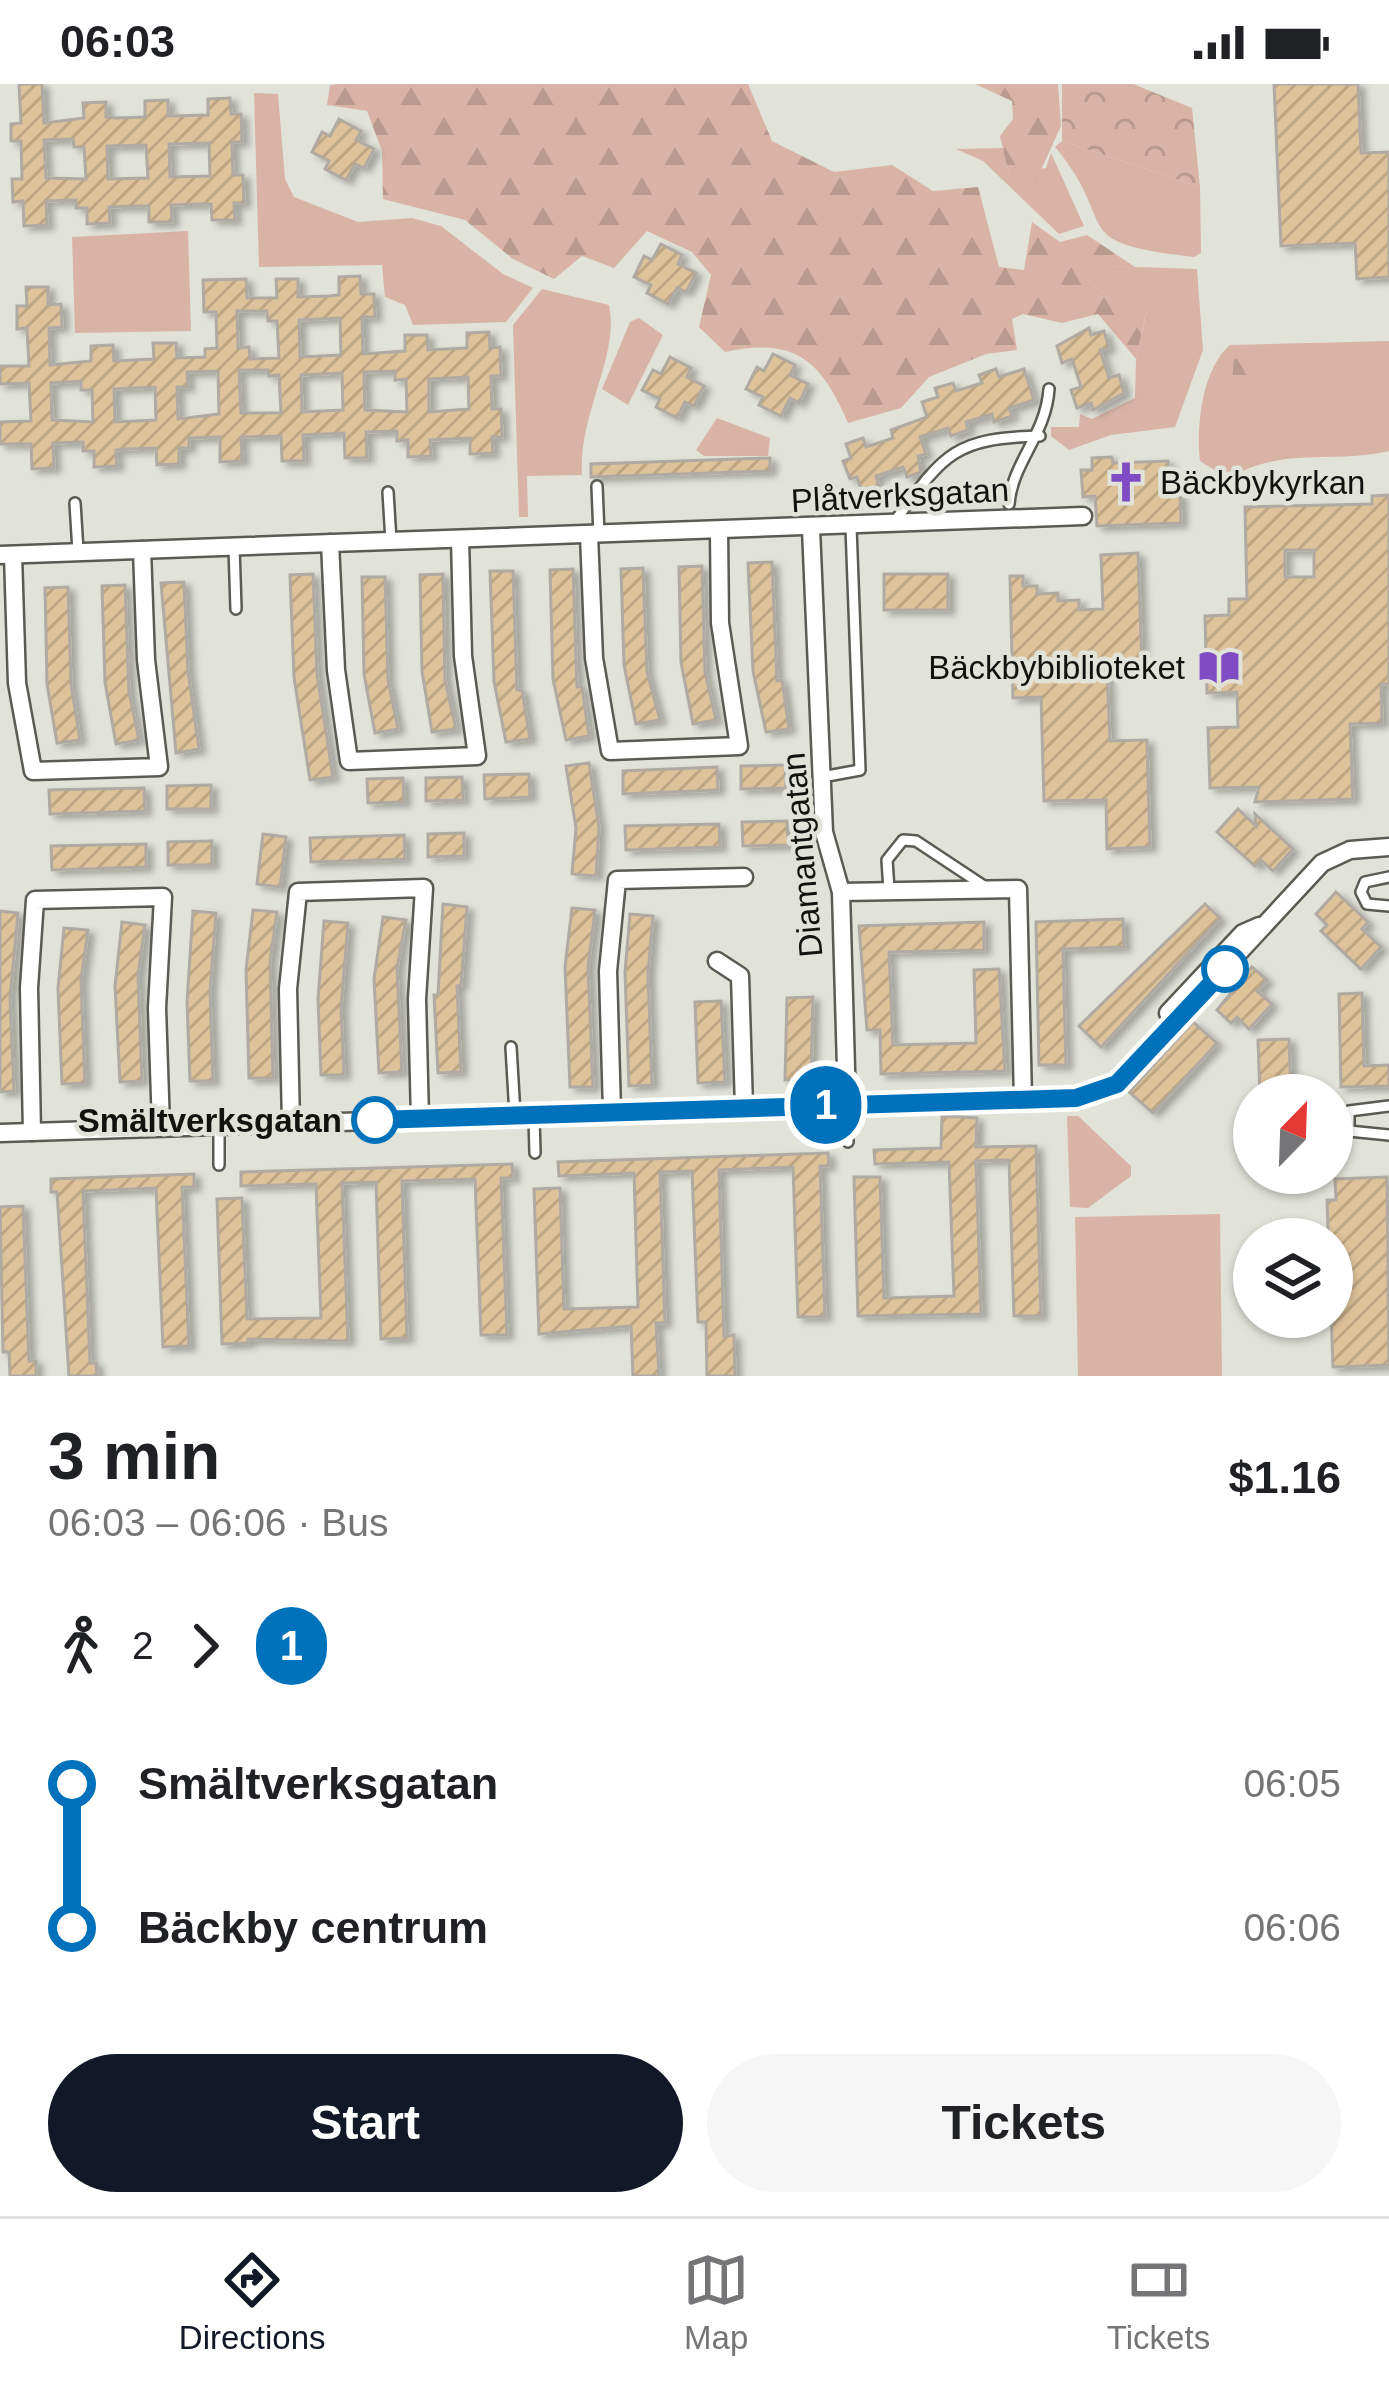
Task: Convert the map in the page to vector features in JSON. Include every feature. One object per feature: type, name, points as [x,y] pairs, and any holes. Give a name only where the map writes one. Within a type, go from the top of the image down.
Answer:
[{"type":"street","name":"Plåtverksgatan","points":[[142,550],[146,660],[159,766],[33,771],[17,683],[7,555],[78,553],[142,550],[391,541],[811,530],[1083,516]]},
{"type":"street","name":"Diamantgatan","points":[[811,530],[824,832],[841,892],[847,1104]]},
{"type":"street","points":[[594,535],[594,658],[610,751],[739,746],[720,623],[719,532]]},
{"type":"street","points":[[330,543],[336,670],[350,761],[477,756],[463,656],[460,539]]},
{"type":"street","points":[[0,1132],[1059,1098],[1094,1093],[1117,1084],[1322,862],[1350,850],[1389,847]]},
{"type":"street","points":[[612,1111],[608,971],[617,880],[744,877]]},
{"type":"street","points":[[291,1123],[288,989],[298,892],[424,888],[417,999],[420,1119]]},
{"type":"street","points":[[841,892],[1018,889],[1023,1099]]},
{"type":"street","points":[[32,1132],[29,988],[35,900],[164,897],[157,1008],[161,1127]]},
{"type":"street","points":[[718,961],[740,976],[744,1107]]},
{"type":"lane","points":[[1009,504],[1010,484],[1040,436],[1049,389]]},
{"type":"lane","points":[[892,526],[947,454],[994,437],[1040,436]]},
{"type":"lane","points":[[594,535],[597,486]]},
{"type":"lane","points":[[388,492],[391,541]]},
{"type":"lane","points":[[75,503],[78,553]]},
{"type":"lane","points":[[822,777],[860,770],[851,527]]},
{"type":"lane","points":[[234,547],[236,609]]},
{"type":"lane","points":[[889,890],[887,860],[903,840],[926,847],[989,889]]},
{"type":"lane","points":[[1389,877],[1365,882],[1361,892],[1366,904],[1389,907]]},
{"type":"lane","points":[[511,1047],[535,1154]]},
{"type":"lane","points":[[847,1104],[848,1142]]},
{"type":"lane","points":[[1389,1106],[1358,1107],[1348,1111],[1345,1121],[1349,1131],[1359,1135],[1389,1135]]},
{"type":"lane","points":[[219,1125],[219,1165]]},
{"type":"green space","points":[[748,84],[772,141],[834,172],[892,165],[933,191],[978,187],[999,267],[1024,270],[1032,222],[1060,242],[1087,235],[1135,267],[1078,266],[1098,290],[1147,309],[1136,359],[1098,314],[1062,323],[1023,314],[1012,319],[1017,350],[986,354],[929,377],[901,408],[848,423],[827,383],[803,358],[770,348],[725,352],[699,327],[711,275],[692,252],[647,231],[614,268],[582,256],[554,279],[513,259],[465,220],[383,199],[382,151],[367,111],[327,105],[330,85]]},
{"type":"green space","points":[[975,84],[1058,84],[1061,126],[1035,183],[1009,175],[1000,136],[1013,119],[1012,101]]},
{"type":"green space","points":[[1062,84],[1133,84],[1192,108],[1200,187],[1062,141]]},
{"type":"green space","points":[[254,93],[278,94],[285,179],[294,197],[358,222],[412,218],[441,226],[503,274],[533,288],[506,322],[413,325],[405,305],[385,297],[382,265],[259,267]]},
{"type":"green space","points":[[1062,141],[1200,187],[1201,253],[1194,257],[1153,251],[1110,237],[1055,147]]},
{"type":"green space","points":[[1003,148],[1009,175],[1046,168],[1051,153],[1084,226],[1059,234],[983,161],[956,149]]},
{"type":"green space","points":[[188,231],[191,331],[75,333],[72,237]]},
{"type":"green space","points":[[1077,265],[1197,269],[1203,350],[1175,427],[1111,435],[1069,450],[1051,436],[1051,427],[1079,427],[1080,414],[1092,419],[1135,398],[1136,359],[1147,310],[1098,290]]},
{"type":"green space","points":[[542,289],[609,305],[609,344],[586,430],[582,475],[527,476],[528,517],[519,517],[513,325]]},
{"type":"green space","points":[[639,318],[663,335],[628,405],[602,389],[630,322]]},
{"type":"green space","points":[[1389,341],[1389,451],[1287,459],[1229,479],[1200,461],[1199,431],[1207,383],[1230,345]]},
{"type":"green space","points":[[1282,358],[1289,384],[1257,386],[1243,404],[1230,401],[1234,359]]},
{"type":"green space","points":[[717,418],[770,438],[768,456],[704,456],[696,450]]},
{"type":"green space","points":[[1067,1116],[1078,1116],[1131,1166],[1131,1176],[1088,1208],[1070,1207]]},
{"type":"green space","points":[[1220,1214],[1222,1376],[1078,1376],[1075,1217]]},
{"type":"building","points":[[19,84],[42,84],[44,123],[84,118],[83,103],[106,102],[106,117],[116,118],[145,117],[145,101],[168,100],[168,116],[208,115],[208,99],[230,98],[231,114],[241,114],[242,142],[232,142],[233,175],[243,175],[244,203],[234,203],[235,220],[212,220],[211,204],[201,204],[171,205],[172,222],[149,222],[149,206],[109,207],[110,223],[87,224],[87,208],[76,208],[76,200],[46,201],[47,225],[24,226],[23,201],[13,202],[12,179],[22,179],[21,141],[11,141],[11,124],[21,123]],"holes":[[[73,139],[74,147],[84,147],[86,179],[46,178],[44,140]],[[209,143],[210,176],[170,177],[169,144]],[[146,145],[148,178],[108,179],[107,146]]]},
{"type":"building","points":[[1274,84],[1358,84],[1361,153],[1389,152],[1389,277],[1357,279],[1355,243],[1281,246]]},
{"type":"building","points":[[339,119],[361,131],[356,140],[374,149],[364,168],[355,164],[346,180],[325,169],[329,161],[312,152],[322,132],[330,136]]},
{"type":"building","points":[[661,244],[682,255],[678,264],[696,273],[686,292],[677,288],[668,304],[647,293],[651,285],[634,277],[644,256],[652,260]]},
{"type":"building","points":[[360,276],[361,294],[374,294],[375,317],[362,317],[363,354],[405,351],[405,335],[427,335],[428,350],[467,348],[467,333],[489,332],[490,348],[500,347],[501,376],[491,376],[492,409],[501,409],[502,437],[492,437],[493,453],[470,454],[470,438],[430,440],[431,456],[408,457],[408,440],[397,441],[397,431],[366,432],[367,458],[345,458],[344,433],[303,435],[304,461],[282,461],[281,436],[241,437],[242,461],[220,462],[220,437],[189,438],[189,448],[179,448],[179,464],[157,465],[156,448],[126,449],[116,450],[117,466],[94,467],[94,451],[83,451],[83,442],[53,443],[54,468],[32,469],[31,444],[0,444],[0,422],[31,421],[29,383],[0,384],[0,366],[29,366],[27,328],[17,329],[17,306],[27,306],[26,287],[48,287],[48,305],[61,304],[62,327],[49,328],[50,365],[91,361],[91,346],[113,345],[114,361],[154,359],[153,343],[176,343],[177,358],[205,357],[205,349],[217,348],[216,312],[204,312],[203,280],[246,279],[247,298],[277,298],[276,279],[298,279],[298,297],[339,295],[339,277]],"holes":[[[237,311],[267,311],[268,321],[277,321],[279,358],[250,359],[249,347],[238,348]],[[340,318],[341,355],[300,357],[299,320]],[[239,370],[279,375],[281,413],[241,413]],[[218,371],[219,414],[178,419],[177,387],[188,387],[187,372]],[[395,371],[395,380],[406,379],[407,412],[365,410],[364,372]],[[342,373],[343,410],[302,412],[301,375]],[[468,377],[469,409],[429,412],[429,379]],[[81,381],[81,390],[92,390],[93,422],[52,420],[51,383]],[[155,387],[156,420],[115,422],[114,389]]]},
{"type":"building","points":[[1089,328],[1091,335],[1104,331],[1109,348],[1100,350],[1109,378],[1119,375],[1124,393],[1093,410],[1091,403],[1077,408],[1071,390],[1081,387],[1072,359],[1062,363],[1057,346]]},
{"type":"building","points":[[773,354],[795,365],[790,375],[808,384],[799,403],[790,398],[781,416],[759,405],[763,397],[746,389],[757,367],[764,371]]},
{"type":"building","points":[[670,357],[691,368],[687,377],[704,386],[694,406],[685,402],[677,418],[656,407],[660,399],[642,390],[653,370],[661,374]]},
{"type":"building","points":[[996,369],[999,377],[1024,369],[1034,400],[1009,408],[1012,416],[994,422],[992,414],[966,422],[968,430],[951,436],[948,428],[920,437],[926,454],[918,456],[921,472],[907,477],[903,467],[876,476],[879,486],[862,492],[857,477],[850,479],[843,461],[851,458],[846,444],[863,438],[866,447],[893,438],[891,430],[927,417],[922,402],[938,397],[935,388],[953,383],[956,391],[982,383],[979,375]]},
{"type":"building","name":"Bäckbykyrkan","points":[[1112,457],[1113,463],[1168,461],[1170,494],[1180,494],[1181,523],[1097,526],[1095,496],[1083,497],[1081,470],[1092,470],[1092,458]]},
{"type":"building","points":[[770,458],[770,471],[591,477],[591,464]]},
{"type":"building","points":[[1389,495],[1389,684],[1381,684],[1382,723],[1350,724],[1353,799],[1255,802],[1259,787],[1210,788],[1208,728],[1238,727],[1237,692],[1207,693],[1205,616],[1229,615],[1229,599],[1247,599],[1245,507],[1372,504],[1372,496]],"holes":[[[1285,550],[1314,550],[1314,577],[1285,577]]]},
{"type":"building","points":[[1138,553],[1142,666],[1107,667],[1110,741],[1147,740],[1150,847],[1107,849],[1106,800],[1044,801],[1041,697],[1013,698],[1010,576],[1023,576],[1023,586],[1037,586],[1037,594],[1058,593],[1058,601],[1079,600],[1079,610],[1103,609],[1101,555]]},
{"type":"building","points":[[772,562],[777,681],[782,680],[789,729],[766,732],[753,671],[748,563]]},
{"type":"building","points":[[702,566],[705,672],[716,720],[693,724],[681,662],[679,567]]},
{"type":"building","points":[[643,568],[647,672],[660,720],[636,724],[624,665],[621,569]]},
{"type":"building","points":[[573,569],[577,687],[582,687],[589,736],[566,740],[553,679],[550,570]]},
{"type":"building","points":[[490,571],[513,571],[517,690],[522,690],[530,739],[506,742],[494,681]]},
{"type":"building","points":[[313,574],[317,674],[333,777],[310,780],[294,677],[290,575]]},
{"type":"building","points":[[443,574],[445,680],[456,729],[432,732],[422,671],[420,575]]},
{"type":"building","points":[[884,574],[948,574],[948,610],[884,610]]},
{"type":"building","points":[[362,577],[385,577],[388,680],[398,729],[375,733],[364,674]]},
{"type":"building","points":[[184,582],[188,671],[199,749],[176,753],[161,583]]},
{"type":"building","points":[[125,585],[129,692],[139,740],[116,744],[105,682],[102,586]]},
{"type":"building","points":[[68,587],[71,684],[80,740],[57,743],[47,684],[45,588]]},
{"type":"building","points":[[589,763],[599,827],[596,876],[572,874],[576,828],[566,766]]},
{"type":"building","points":[[785,765],[786,788],[741,789],[741,766]]},
{"type":"building","points":[[717,767],[718,790],[623,794],[623,771]]},
{"type":"building","points":[[529,774],[530,797],[485,799],[484,775]]},
{"type":"building","points":[[462,777],[463,800],[426,801],[426,778]]},
{"type":"building","points":[[403,778],[404,802],[368,803],[367,779]]},
{"type":"building","points":[[211,785],[211,809],[167,809],[167,786]]},
{"type":"building","points":[[144,788],[145,811],[50,814],[49,790]]},
{"type":"building","points":[[1238,809],[1256,826],[1255,814],[1293,849],[1273,871],[1261,860],[1255,866],[1217,832]]},
{"type":"building","points":[[787,821],[788,845],[743,846],[742,822]]},
{"type":"building","points":[[719,824],[720,847],[626,850],[625,826]]},
{"type":"building","points":[[464,833],[464,856],[428,857],[428,834]]},
{"type":"building","points":[[263,834],[286,837],[280,887],[257,884]]},
{"type":"building","points":[[404,835],[405,859],[311,862],[310,838]]},
{"type":"building","points":[[212,841],[212,865],[168,865],[168,842]]},
{"type":"building","points":[[146,844],[146,867],[52,870],[51,846]]},
{"type":"building","points":[[1336,892],[1368,922],[1362,929],[1381,947],[1361,969],[1321,931],[1327,925],[1316,914]]},
{"type":"building","points":[[443,904],[467,907],[461,985],[457,986],[461,1072],[438,1073],[434,995],[438,995]]},
{"type":"building","points":[[1205,904],[1220,918],[1101,1047],[1079,1026]]},
{"type":"building","points":[[572,908],[595,910],[588,967],[593,1087],[570,1087],[565,967]]},
{"type":"building","points":[[253,910],[277,912],[270,961],[273,1078],[249,1078],[246,970]]},
{"type":"building","points":[[0,911],[18,913],[10,999],[14,1091],[0,1092]]},
{"type":"building","points":[[193,911],[216,913],[210,992],[213,1081],[190,1081],[187,1002]]},
{"type":"building","points":[[630,914],[653,916],[648,973],[652,1085],[629,1086],[625,972]]},
{"type":"building","points":[[383,917],[406,920],[397,968],[402,1072],[379,1073],[374,979]]},
{"type":"building","points":[[1123,919],[1124,947],[1063,949],[1066,1065],[1039,1065],[1036,922]]},
{"type":"building","points":[[324,921],[348,923],[341,1008],[344,1075],[321,1075],[318,999]]},
{"type":"building","points":[[122,922],[145,925],[138,975],[142,1081],[120,1082],[115,986]]},
{"type":"building","points":[[984,922],[984,950],[889,952],[893,1045],[976,1043],[974,970],[999,969],[1005,1071],[881,1074],[880,1030],[867,1030],[859,926]]},
{"type":"building","points":[[64,928],[88,930],[81,980],[85,1083],[62,1084],[58,988]]},
{"type":"building","points":[[1252,967],[1267,980],[1257,991],[1272,1004],[1249,1029],[1237,1017],[1231,1023],[1217,1010]]},
{"type":"building","points":[[1362,993],[1364,1066],[1389,1065],[1389,1086],[1353,1087],[1353,1074],[1341,1074],[1339,994]]},
{"type":"building","points":[[813,997],[811,1079],[785,1080],[787,998]]},
{"type":"building","points":[[721,1001],[725,1082],[698,1083],[695,1002]]},
{"type":"building","points":[[1193,1022],[1217,1043],[1153,1113],[1129,1092]]},
{"type":"building","points":[[1289,1039],[1290,1074],[1259,1074],[1258,1040]]},
{"type":"building","points":[[942,1116],[977,1118],[976,1147],[1036,1146],[1041,1316],[1014,1316],[1009,1160],[976,1161],[981,1314],[858,1316],[854,1177],[880,1177],[884,1298],[954,1296],[949,1162],[875,1164],[874,1150],[941,1148]]},
{"type":"building","points":[[828,1153],[829,1166],[820,1166],[825,1317],[798,1317],[793,1167],[719,1170],[724,1336],[734,1335],[735,1376],[707,1376],[706,1322],[698,1322],[692,1171],[660,1172],[665,1323],[656,1323],[659,1376],[633,1376],[631,1326],[539,1334],[534,1189],[560,1188],[564,1309],[638,1307],[634,1173],[559,1176],[558,1162]]},
{"type":"building","points":[[512,1164],[513,1178],[501,1178],[507,1335],[481,1335],[475,1179],[402,1181],[407,1338],[381,1339],[376,1182],[342,1183],[348,1341],[248,1339],[248,1343],[222,1344],[217,1199],[242,1198],[247,1319],[321,1318],[316,1184],[241,1186],[241,1172]]},
{"type":"building","points":[[194,1174],[194,1187],[182,1187],[189,1346],[163,1347],[156,1188],[83,1191],[90,1363],[96,1363],[97,1376],[69,1376],[57,1192],[51,1192],[51,1179]]},
{"type":"building","points":[[1387,1177],[1389,1365],[1333,1367],[1332,1338],[1353,1338],[1353,1218],[1328,1218],[1327,1200],[1336,1200],[1336,1194],[1353,1194],[1353,1178]]},
{"type":"building","points":[[23,1206],[29,1361],[36,1361],[36,1376],[10,1376],[9,1352],[3,1352],[0,1207]]},
{"type":"bus line","name":"1","points":[[375,1120],[1076,1098],[1117,1084],[1225,969]]},
{"type":"place","name":"Bäckbykyrkan","points":[[1126,482]]},
{"type":"place","name":"Bäckbybiblioteket","points":[[1219,667]]},
{"type":"place","name":"Smältverksgatan","points":[[375,1120]]}]
